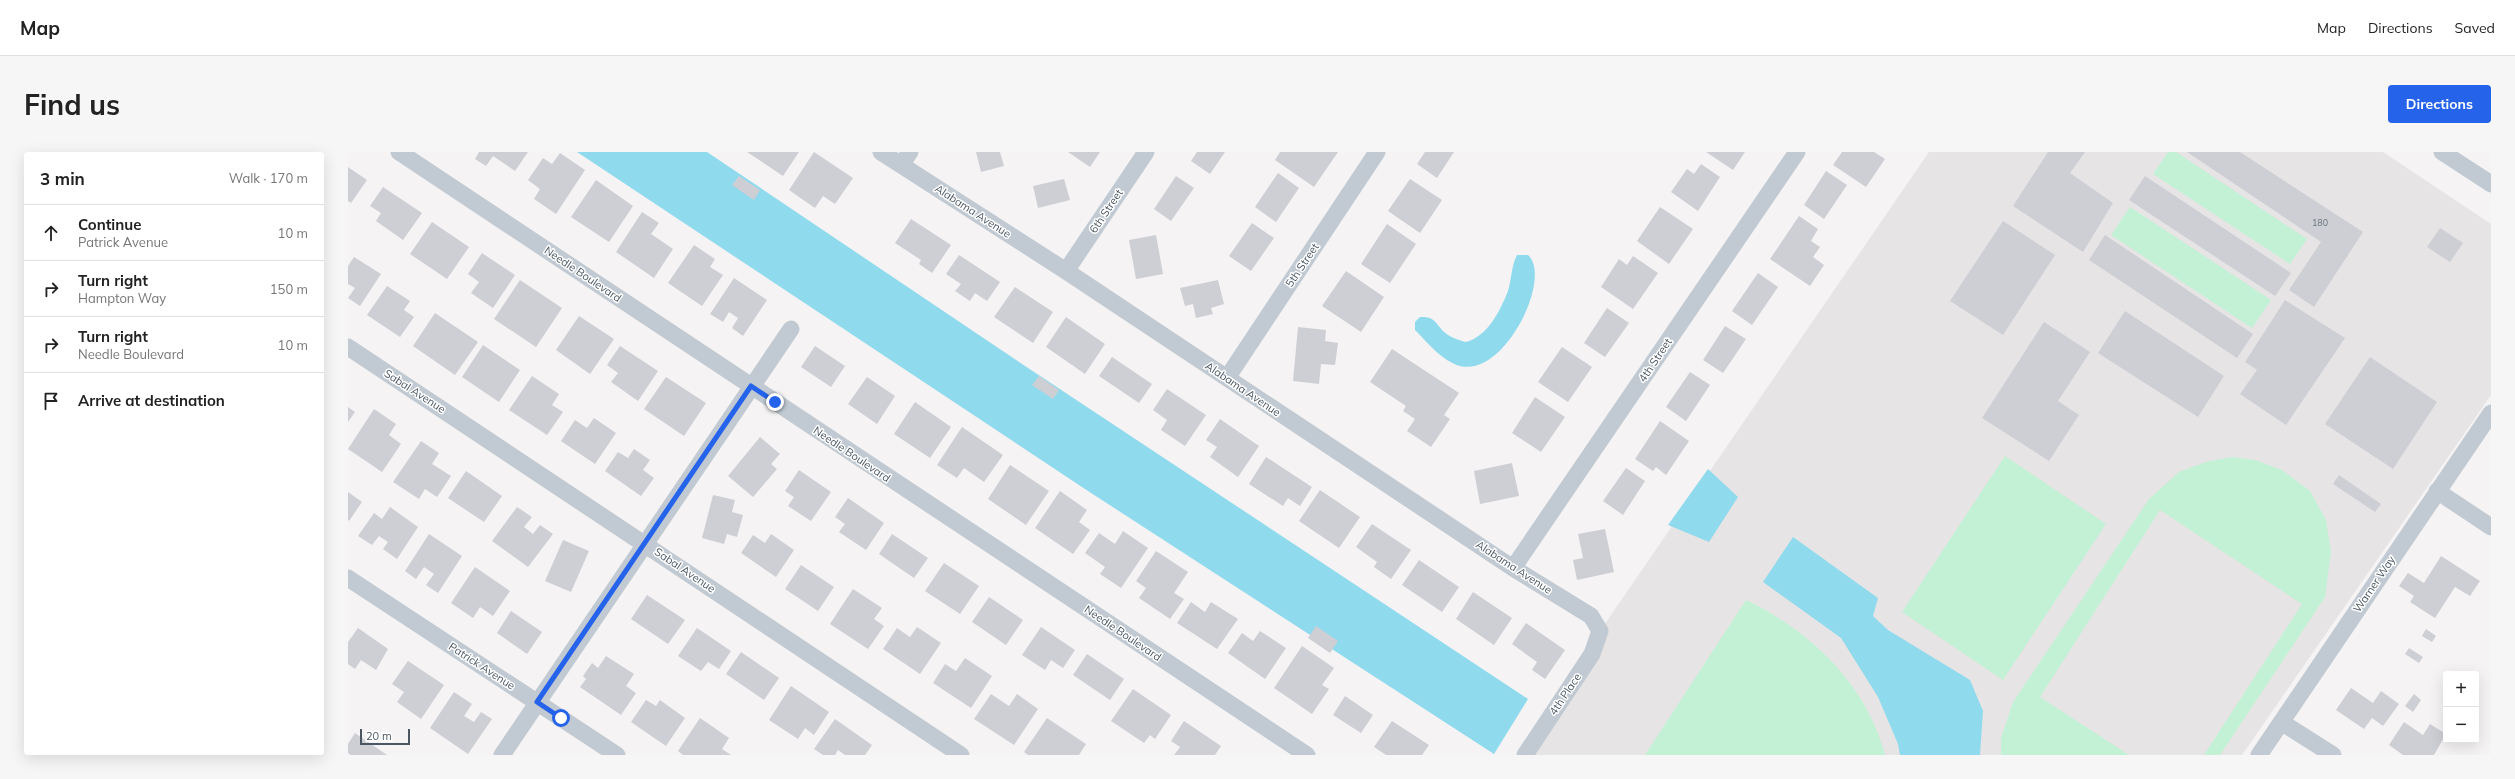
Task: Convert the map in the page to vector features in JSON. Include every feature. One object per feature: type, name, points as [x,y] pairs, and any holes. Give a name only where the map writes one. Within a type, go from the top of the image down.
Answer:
[{"type":"street","name":"Needle Boulevard","points":[[399,152],[1307,755]]},
{"type":"street","name":"Alabama Avenue","points":[[881,152],[906,159],[1066,271],[1512,568],[1591,616],[1600,631]]},
{"type":"street","name":"6th Street","points":[[1066,271],[1146,152]]},
{"type":"street","name":"5th Street","points":[[1227,378],[1377,152]]},
{"type":"street","name":"4th Street","points":[[1512,568],[1797,152]]},
{"type":"street","points":[[2442,152],[2491,184]]},
{"type":"street","points":[[502,755],[791,329]]},
{"type":"street","name":"Sabal Avenue","points":[[348,347],[961,755]]},
{"type":"street","name":"Warner Way","points":[[2259,755],[2491,413]]},
{"type":"street","points":[[2437,491],[2491,527]]},
{"type":"street","name":"Patrick Avenue","points":[[348,578],[617,755]]},
{"type":"street","name":"4th Place","points":[[1524,755],[1592,654],[1600,631]]},
{"type":"street","points":[[2281,722],[2332,755]]},
{"type":"shaded area","points":[[1929,152],[2383,152],[2491,224],[2491,395],[2242,755],[1522,755],[1600,631]]},
{"type":"green space","points":[[2168,152],[2176,152],[2307,239],[2290,264],[2153,174]]},
{"type":"green space","points":[[2130,207],[2271,300],[2252,328],[2111,235]]},
{"type":"green space","points":[[2005,456],[2106,524],[2003,680],[1902,612]]},
{"type":"green space","points":[[2232,457],[2255,460],[2282,470],[2310,491],[2326,520],[2331,552],[2325,597],[2220,755],[2204,755],[2302,604],[2160,510],[2040,697],[2129,755],[2001,755],[2001,738],[2013,702],[2149,499],[2179,472],[2206,462]]},
{"type":"green space","points":[[1746,600],[1769,612],[1792,627],[1832,662],[1850,683],[1865,705],[1876,729],[1885,755],[1645,755]]},
{"type":"water","points":[[577,152],[707,152],[1022,364],[1528,699],[1494,754],[1088,491]]},
{"type":"water","points":[[1517,255],[1528,255],[1534,267],[1534,283],[1529,303],[1520,323],[1508,342],[1493,356],[1477,365],[1460,366],[1453,364],[1441,356],[1415,330],[1415,322],[1420,317],[1425,317],[1436,322],[1445,333],[1451,337],[1466,342],[1481,334],[1492,322],[1505,299]]},
{"type":"water","points":[[1708,469],[1738,497],[1709,542],[1668,525]]},
{"type":"water","points":[[1793,537],[1878,598],[1873,616],[1888,630],[1970,680],[1983,711],[1980,755],[1900,755],[1898,744],[1878,697],[1841,638],[1763,582]]},
{"type":"building","points":[[479,152],[528,152],[515,171],[493,156],[486,166],[475,159]]},
{"type":"building","points":[[747,152],[799,152],[783,176]]},
{"type":"building","points":[[814,152],[853,178],[835,204],[823,196],[815,208],[789,190]]},
{"type":"building","points":[[976,152],[1000,152],[1004,166],[981,172]]},
{"type":"building","points":[[1068,152],[1100,152],[1090,167]]},
{"type":"building","points":[[1197,152],[1225,152],[1210,174],[1191,161]]},
{"type":"building","points":[[1280,152],[1338,152],[1314,187],[1275,160]]},
{"type":"building","points":[[1425,152],[1454,152],[1437,178],[1417,164]]},
{"type":"building","points":[[1706,152],[1745,152],[1733,170]]},
{"type":"building","points":[[1842,152],[1874,152],[1885,159],[1866,187],[1833,165]]},
{"type":"building","points":[[2048,152],[2085,152],[2070,173],[2113,203],[2083,252],[2013,206]]},
{"type":"building","points":[[2187,152],[2240,152],[2363,232],[2314,307],[2289,290],[2321,242]]},
{"type":"building","points":[[560,153],[585,170],[556,214],[534,199],[540,189],[528,180],[543,158],[552,164]]},
{"type":"building","points":[[1701,164],[1720,177],[1698,211],[1671,192],[1687,169],[1694,174]]},
{"type":"building","points":[[348,167],[367,180],[351,203],[348,201]]},
{"type":"building","points":[[1826,171],[1847,185],[1824,219],[1804,205]]},
{"type":"building","points":[[1278,173],[1299,188],[1276,222],[1255,207]]},
{"type":"building","points":[[739,176],[760,190],[754,200],[732,185]]},
{"type":"building","points":[[1176,176],[1194,188],[1171,221],[1154,209]]},
{"type":"building","points":[[2145,176],[2291,273],[2275,296],[2129,200]]},
{"type":"building","points":[[1064,179],[1070,200],[1038,208],[1033,186]]},
{"type":"building","points":[[1410,179],[1442,200],[1420,233],[1388,211]]},
{"type":"building","points":[[596,180],[633,206],[609,242],[571,217]]},
{"type":"building","points":[[383,187],[422,213],[403,240],[376,221],[381,213],[370,206]]},
{"type":"building","points":[[1660,207],[1693,229],[1669,264],[1637,241]]},
{"type":"building","points":[[642,212],[659,223],[651,234],[673,249],[654,278],[616,252]]},
{"type":"building","points":[[1799,216],[1818,229],[1811,241],[1820,247],[1813,257],[1824,265],[1810,286],[1770,259]]},
{"type":"building","points":[[911,219],[951,245],[932,273],[919,264],[921,260],[895,243]]},
{"type":"building","points":[[2003,221],[2055,255],[2003,335],[1950,301]]},
{"type":"building","points":[[432,222],[469,247],[447,279],[410,254]]},
{"type":"building","points":[[1252,223],[1274,238],[1251,271],[1229,256]]},
{"type":"building","points":[[1387,224],[1416,244],[1390,283],[1361,264]]},
{"type":"building","points":[[2440,228],[2463,243],[2450,262],[2427,247]]},
{"type":"building","points":[[1156,235],[1163,274],[1136,279],[1129,240]]},
{"type":"building","points":[[2105,235],[2253,334],[2237,358],[2089,260]]},
{"type":"building","points":[[694,245],[715,259],[710,267],[723,275],[702,306],[668,283]]},
{"type":"building","points":[[482,253],[515,275],[493,308],[471,293],[479,282],[468,274]]},
{"type":"building","points":[[959,255],[1000,282],[987,301],[975,293],[970,301],[955,291],[961,284],[946,274]]},
{"type":"building","points":[[1633,256],[1658,273],[1633,309],[1601,287],[1619,259],[1627,265]]},
{"type":"building","points":[[354,257],[381,274],[360,306],[348,298],[355,288],[348,284],[348,266]]},
{"type":"building","points":[[1346,271],[1384,297],[1361,332],[1322,306]]},
{"type":"building","points":[[1758,273],[1778,287],[1752,325],[1732,311]]},
{"type":"building","points":[[734,278],[767,300],[743,336],[732,328],[738,318],[729,312],[723,322],[710,314]]},
{"type":"building","points":[[520,280],[562,308],[536,347],[494,319]]},
{"type":"building","points":[[1218,280],[1224,304],[1211,308],[1213,314],[1196,318],[1193,304],[1185,306],[1180,288]]},
{"type":"building","points":[[387,286],[410,301],[404,310],[414,317],[400,337],[367,315]]},
{"type":"building","points":[[1015,287],[1053,312],[1033,343],[994,317]]},
{"type":"building","points":[[2285,300],[2345,338],[2286,425],[2240,394],[2257,370],[2245,362]]},
{"type":"building","points":[[1607,308],[1629,323],[1605,357],[1584,343]]},
{"type":"building","points":[[2125,311],[2224,376],[2198,417],[2098,353]]},
{"type":"building","points":[[435,313],[478,342],[455,375],[413,346]]},
{"type":"building","points":[[579,316],[614,339],[590,374],[556,350]]},
{"type":"building","points":[[1066,317],[1105,344],[1085,374],[1046,347]]},
{"type":"building","points":[[2044,322],[2090,352],[2058,401],[2079,415],[2049,461],[1982,418]]},
{"type":"building","points":[[1725,326],[1746,339],[1723,373],[1703,360]]},
{"type":"building","points":[[1298,327],[1326,330],[1325,341],[1338,343],[1335,365],[1321,364],[1319,384],[1293,381]]},
{"type":"building","points":[[483,345],[520,370],[499,402],[462,377]]},
{"type":"building","points":[[620,346],[658,371],[638,401],[611,382],[618,373],[607,365]]},
{"type":"building","points":[[815,346],[845,366],[831,387],[801,367]]},
{"type":"building","points":[[1562,347],[1592,367],[1568,402],[1538,382]]},
{"type":"building","points":[[1392,349],[1459,393],[1444,415],[1450,419],[1431,447],[1407,431],[1415,419],[1403,411],[1406,406],[1370,382]]},
{"type":"building","points":[[1112,357],[1152,384],[1139,403],[1099,376]]},
{"type":"building","points":[[2370,357],[2437,402],[2393,469],[2325,424]]},
{"type":"building","points":[[1690,372],[1710,385],[1686,421],[1666,407]]},
{"type":"building","points":[[532,376],[559,394],[552,405],[563,412],[547,435],[509,410]]},
{"type":"building","points":[[1039,376],[1059,390],[1053,399],[1032,385]]},
{"type":"building","points":[[666,377],[706,403],[684,436],[644,409]]},
{"type":"building","points":[[867,377],[895,396],[877,424],[848,404]]},
{"type":"building","points":[[1167,389],[1206,415],[1185,446],[1161,430],[1167,420],[1153,410]]},
{"type":"building","points":[[1535,397],[1565,417],[1541,452],[1512,433]]},
{"type":"building","points":[[915,402],[951,427],[930,458],[894,434]]},
{"type":"building","points":[[348,407],[355,412],[348,422]]},
{"type":"building","points":[[374,409],[396,424],[389,435],[401,444],[382,472],[348,449]]},
{"type":"building","points":[[594,418],[616,433],[595,464],[561,441],[575,420],[587,428]]},
{"type":"building","points":[[1220,419],[1259,446],[1238,477],[1210,457],[1217,447],[1206,440]]},
{"type":"building","points":[[1660,421],[1689,441],[1666,475],[1656,467],[1653,471],[1635,459]]},
{"type":"building","points":[[962,427],[1003,455],[984,482],[964,468],[957,478],[937,465]]},
{"type":"building","points":[[760,437],[780,454],[771,464],[777,469],[753,497],[728,476]]},
{"type":"building","points":[[421,441],[439,453],[432,464],[451,476],[437,497],[425,489],[419,499],[393,482]]},
{"type":"building","points":[[634,449],[650,460],[643,470],[654,478],[641,496],[605,471],[618,452],[628,458]]},
{"type":"building","points":[[1266,457],[1312,487],[1300,506],[1288,498],[1283,506],[1249,484]]},
{"type":"building","points":[[1512,463],[1519,496],[1480,504],[1474,471]]},
{"type":"building","points":[[1010,465],[1049,491],[1026,525],[988,499]]},
{"type":"building","points":[[1626,468],[1645,481],[1623,515],[1603,501]]},
{"type":"building","points":[[799,470],[831,492],[811,521],[788,506],[794,497],[785,491]]},
{"type":"building","points":[[466,471],[502,496],[484,522],[448,498]]},
{"type":"building","points":[[2339,475],[2381,504],[2375,512],[2333,484]]},
{"type":"building","points":[[1320,490],[1360,517],[1339,548],[1299,521]]},
{"type":"building","points":[[1060,491],[1087,510],[1079,522],[1090,530],[1073,554],[1035,528]]},
{"type":"building","points":[[348,492],[362,502],[349,521],[348,520]]},
{"type":"building","points":[[713,495],[735,500],[732,512],[743,515],[737,537],[727,534],[724,544],[702,538]]},
{"type":"building","points":[[848,498],[884,523],[866,550],[839,532],[845,524],[835,517]]},
{"type":"building","points":[[390,507],[418,527],[397,559],[383,549],[388,542],[379,536],[372,545],[358,536],[374,513],[382,519]]},
{"type":"building","points":[[517,507],[532,517],[524,527],[533,534],[540,525],[553,534],[528,567],[492,541]]},
{"type":"building","points":[[1372,524],[1411,550],[1391,579],[1374,567],[1377,562],[1356,547]]},
{"type":"building","points":[[1605,529],[1614,572],[1577,580],[1573,560],[1583,558],[1578,534]]},
{"type":"building","points":[[1123,531],[1148,548],[1121,588],[1100,574],[1105,567],[1085,553],[1099,533],[1115,544]]},
{"type":"building","points":[[429,534],[462,556],[438,593],[426,585],[434,574],[424,567],[416,579],[405,571]]},
{"type":"building","points":[[771,534],[794,550],[776,577],[741,553],[753,535],[765,543]]},
{"type":"building","points":[[892,534],[928,558],[914,578],[879,554]]},
{"type":"building","points":[[563,540],[589,551],[571,592],[545,581]]},
{"type":"building","points":[[1156,551],[1188,572],[1174,593],[1184,599],[1170,619],[1139,598],[1146,588],[1136,581]]},
{"type":"building","points":[[2441,556],[2480,581],[2470,596],[2455,587],[2435,618],[2410,602],[2414,596],[2399,586],[2408,573],[2424,583]]},
{"type":"building","points":[[1419,560],[1459,587],[1442,612],[1402,585]]},
{"type":"building","points":[[944,563],[979,586],[960,614],[925,591]]},
{"type":"building","points":[[801,565],[834,587],[818,611],[785,589]]},
{"type":"building","points":[[475,567],[510,591],[493,616],[480,607],[473,618],[451,603]]},
{"type":"building","points":[[853,589],[882,608],[874,619],[884,626],[868,649],[830,624]]},
{"type":"building","points":[[1473,592],[1512,618],[1494,645],[1456,619]]},
{"type":"building","points":[[647,595],[685,620],[668,644],[631,619]]},
{"type":"building","points":[[989,597],[1023,620],[1006,645],[972,622]]},
{"type":"building","points":[[1191,602],[1205,612],[1211,602],[1238,619],[1217,649],[1177,623]]},
{"type":"building","points":[[511,611],[542,632],[527,654],[497,633]]},
{"type":"building","points":[[1526,623],[1565,650],[1545,679],[1532,670],[1537,662],[1512,644]]},
{"type":"building","points":[[1316,626],[1338,641],[1330,653],[1308,638]]},
{"type":"building","points":[[917,627],[941,643],[920,674],[883,649],[897,628],[910,637]]},
{"type":"building","points":[[1041,627],[1075,650],[1063,668],[1051,660],[1045,670],[1022,655]]},
{"type":"building","points":[[358,628],[388,649],[376,670],[361,660],[355,669],[348,664],[348,642]]},
{"type":"building","points":[[697,628],[731,651],[719,669],[708,662],[701,671],[678,656]]},
{"type":"building","points":[[2426,629],[2436,636],[2432,642],[2422,636]]},
{"type":"building","points":[[1260,631],[1286,648],[1265,679],[1228,653],[1242,633],[1253,641]]},
{"type":"building","points":[[1302,646],[1334,668],[1322,685],[1329,689],[1312,714],[1274,688]]},
{"type":"building","points":[[2409,648],[2423,657],[2419,663],[2405,654]]},
{"type":"building","points":[[741,652],[779,678],[764,700],[726,674]]},
{"type":"building","points":[[1087,654],[1124,679],[1110,700],[1073,675]]},
{"type":"building","points":[[606,656],[634,674],[626,686],[636,693],[621,715],[580,687],[586,679],[583,676],[592,663],[598,668]]},
{"type":"building","points":[[965,658],[992,676],[971,708],[933,683],[945,664],[956,671]]},
{"type":"building","points":[[408,661],[444,685],[421,719],[397,702],[404,692],[392,684]]},
{"type":"building","points":[[791,686],[829,712],[814,735],[805,728],[798,739],[769,720]]},
{"type":"building","points":[[2351,688],[2373,703],[2381,691],[2399,704],[2383,726],[2372,718],[2364,729],[2336,710]]},
{"type":"building","points":[[1133,689],[1171,715],[1155,739],[1150,735],[1144,743],[1111,721]]},
{"type":"building","points":[[454,692],[472,704],[464,716],[474,722],[481,712],[492,719],[468,754],[430,728]]},
{"type":"building","points":[[991,694],[1009,706],[1017,694],[1038,709],[1014,745],[974,719]]},
{"type":"building","points":[[2414,694],[2421,700],[2413,712],[2405,706]]},
{"type":"building","points":[[1345,696],[1373,715],[1361,733],[1333,715]]},
{"type":"building","points":[[646,700],[656,706],[660,700],[685,718],[666,746],[631,722]]},
{"type":"building","points":[[700,718],[729,738],[722,749],[731,755],[683,755],[678,751]]},
{"type":"building","points":[[1047,718],[1086,744],[1079,755],[1028,755],[1024,752]]},
{"type":"building","points":[[835,719],[872,745],[865,755],[845,755],[838,750],[835,755],[823,755],[814,749]]},
{"type":"building","points":[[1184,721],[1221,746],[1215,755],[1174,755],[1180,747],[1171,741]]},
{"type":"building","points":[[1392,721],[1429,745],[1422,755],[1386,755],[1374,747]]},
{"type":"building","points":[[2404,722],[2423,735],[2430,724],[2443,732],[2443,739],[2434,755],[2403,755],[2389,745]]},
{"type":"building","points":[[355,733],[387,755],[348,755],[348,744]]},
{"type":"route","points":[[561,718],[537,702],[751,386],[775,402]]}]
